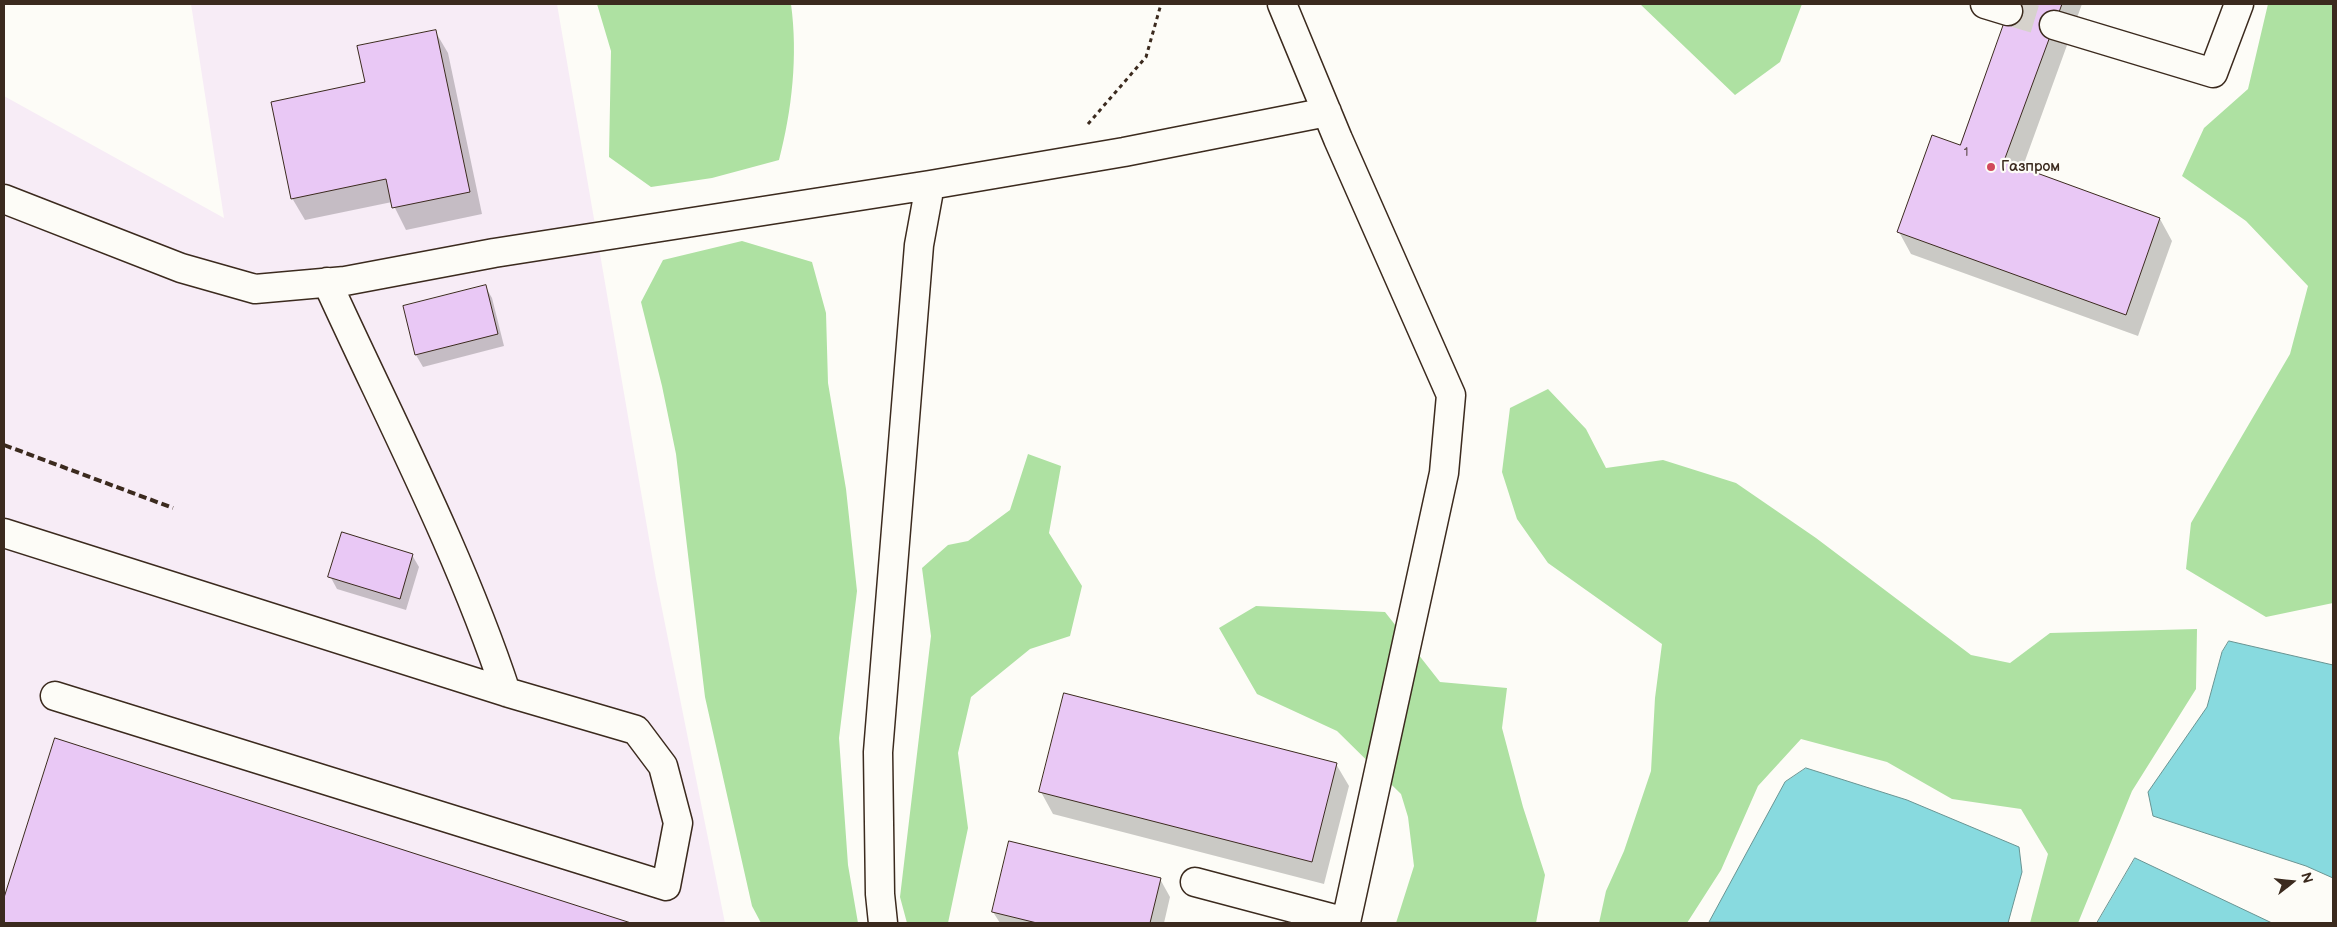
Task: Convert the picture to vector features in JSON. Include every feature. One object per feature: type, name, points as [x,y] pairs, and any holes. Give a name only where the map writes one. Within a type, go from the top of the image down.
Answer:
[{"type":"lane","points":[[1196,882],[1346,922],[1444,473],[1451,395],[1327,112],[1282,4]]},
{"type":"lane","points":[[2054,25],[2213,73],[2239,4]]},
{"type":"lane","points":[[4,199],[181,268],[255,289],[326,282],[494,252],[930,186],[1124,152],[1327,112]]},
{"type":"lane","points":[[883,923],[880,894],[878,752],[919,245],[930,186]]},
{"type":"lane","points":[[326,282],[451,546],[488,637],[506,692]]},
{"type":"lane","points":[[4,533],[506,692],[636,730],[663,766],[678,823],[666,886],[55,696]]},
{"type":"path","points":[[1085,127],[1146,57],[1161,4]]},
{"type":"shaded area","points":[[191,4],[557,4],[656,579],[725,923],[4,923],[4,96],[224,218]]},
{"type":"green space","points":[[597,4],[791,4],[794,63],[787,122],[779,160],[712,178],[651,187],[609,157],[611,51]]},
{"type":"green space","points":[[1640,4],[1802,4],[1780,62],[1735,95]]},
{"type":"green space","points":[[2268,4],[2333,4],[2333,603],[2266,617],[2186,569],[2191,523],[2290,354],[2308,286],[2246,221],[2182,176],[2204,128],[2248,89]]},
{"type":"green space","points":[[742,241],[812,262],[826,313],[828,383],[846,489],[857,591],[839,738],[848,865],[858,923],[761,923],[752,906],[705,697],[676,454],[662,386],[641,302],[663,260]]},
{"type":"green space","points":[[1548,389],[1586,429],[1606,468],[1663,460],[1736,483],[1816,538],[1971,655],[2010,663],[2050,633],[2197,629],[2196,689],[2132,791],[2078,923],[2030,923],[2048,854],[2021,809],[1952,799],[1887,762],[1801,739],[1758,786],[1721,870],[1687,923],[1599,923],[1606,891],[1624,851],[1651,771],[1655,698],[1662,644],[1548,563],[1517,519],[1502,472],[1510,408]]},
{"type":"green space","points":[[1028,454],[1061,466],[1049,533],[1082,586],[1070,636],[1030,649],[971,697],[958,753],[968,828],[948,923],[907,923],[900,897],[931,636],[922,568],[948,545],[968,541],[1010,510]]},
{"type":"green space","points":[[1256,606],[1385,612],[1440,682],[1507,688],[1502,728],[1523,807],[1545,875],[1536,923],[1396,923],[1414,866],[1408,817],[1401,794],[1337,731],[1257,694],[1219,628]]},
{"type":"water","points":[[2229,641],[2333,665],[2333,878],[2306,866],[2153,816],[2148,792],[2207,707],[2222,652]]},
{"type":"water","points":[[1806,768],[1907,800],[2019,847],[2022,872],[2008,923],[1709,922],[1785,782]]},
{"type":"water","points":[[2135,858],[2272,923],[2097,923]]},
{"type":"building","points":[[2011,4],[2062,4],[2004,161],[2160,218],[2126,315],[1897,232],[1932,135],[1960,145]]},
{"type":"building","points":[[436,30],[470,192],[392,208],[386,179],[291,199],[271,102],[365,82],[357,46]]},
{"type":"building","points":[[486,285],[498,334],[415,355],[403,306]]},
{"type":"building","points":[[342,532],[413,554],[400,599],[328,577]]},
{"type":"building","points":[[1064,693],[1337,763],[1312,862],[1039,792]]},
{"type":"building","points":[[55,738],[631,923],[4,923],[4,898]]},
{"type":"building","points":[[1009,841],[1161,878],[1150,923],[1037,923],[992,912]]},
{"type":"tunnel","points":[[2008,11],[2054,25]]},
{"type":"railway","points":[[4,445],[173,508]]},
{"type":"place","name":"Газпром","points":[[1991,167]]}]
